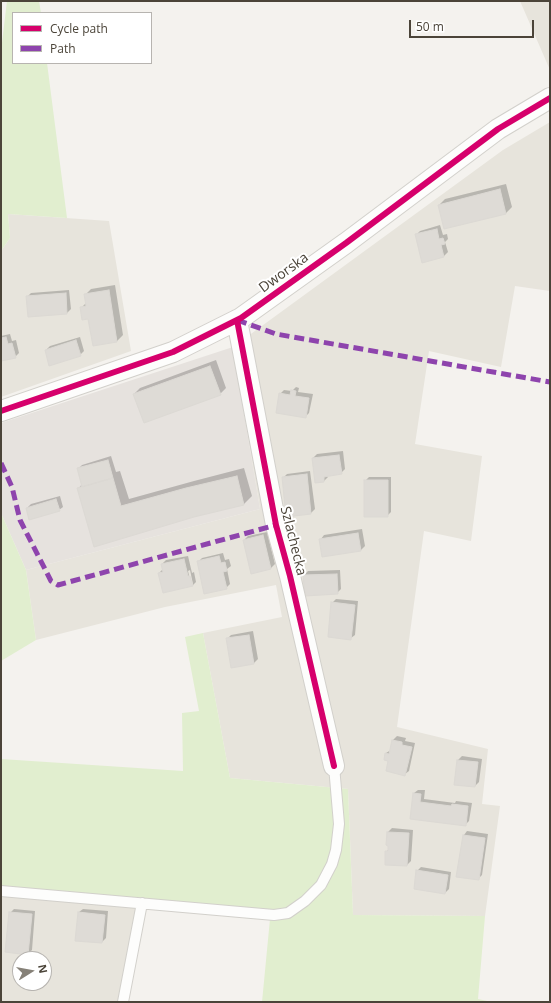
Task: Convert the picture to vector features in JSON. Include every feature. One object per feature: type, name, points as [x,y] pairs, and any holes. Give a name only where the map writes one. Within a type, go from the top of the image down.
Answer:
[{"type":"street","name":"Dworska","points":[[1,411],[173,352],[237,320],[346,243],[498,129],[550,98]]},
{"type":"street","name":"Szlachecka","points":[[237,320],[276,525],[290,576],[334,766]]},
{"type":"lane","points":[[1,891],[274,915],[288,913],[305,901],[321,885],[332,864],[336,850],[339,824],[334,766]]},
{"type":"lane","points":[[123,1002],[142,903]]},
{"type":"shaded area","points":[[520,1],[550,1],[550,70]]},
{"type":"shaded area","points":[[550,122],[550,291],[515,286],[501,367],[429,351],[415,444],[482,456],[471,541],[424,531],[397,727],[488,749],[482,804],[500,806],[485,916],[353,915],[348,789],[230,778],[203,633],[282,617],[276,585],[165,607],[36,640],[26,570],[260,509],[233,347],[503,150]]},
{"type":"shaded area","points":[[8,214],[109,221],[131,351],[1,397],[1,251],[10,238]]},
{"type":"shaded area","points":[[233,347],[260,509],[26,570],[1,513],[1,423]]},
{"type":"shaded area","points":[[1,893],[136,905],[121,1002],[1,1002]]},
{"type":"green space","points":[[7,1],[39,1],[41,12],[12,12],[12,64],[47,64],[67,218],[8,214],[10,238],[1,251],[1,51]]},
{"type":"green space","points":[[1,513],[26,570],[36,640],[1,661]]},
{"type":"green space","points":[[203,633],[230,778],[348,789],[353,915],[485,916],[478,999],[492,1002],[262,1002],[270,919],[1,893],[1,759],[183,771],[182,713],[199,711],[185,637]]},
{"type":"building","points":[[500,189],[506,214],[444,229],[438,205]]},
{"type":"building","points":[[437,229],[439,239],[443,238],[445,244],[441,245],[444,257],[422,263],[415,234]]},
{"type":"building","points":[[109,290],[117,342],[93,346],[88,319],[82,320],[80,307],[86,306],[84,294]]},
{"type":"building","points":[[66,293],[67,314],[28,317],[26,296]]},
{"type":"building","points":[[6,337],[8,344],[12,343],[16,358],[1,361],[1,338]]},
{"type":"building","points":[[76,340],[81,356],[49,366],[45,350]]},
{"type":"building","points":[[210,366],[221,395],[144,423],[133,394]]},
{"type":"building","points":[[291,390],[296,391],[295,396],[309,398],[306,418],[276,413],[279,393],[290,395]]},
{"type":"building","points":[[339,455],[342,474],[324,477],[324,482],[315,483],[312,458]]},
{"type":"building","points":[[108,460],[113,478],[82,487],[77,468]]},
{"type":"building","points":[[307,474],[311,514],[286,517],[282,477]]},
{"type":"building","points":[[237,476],[244,505],[194,517],[94,547],[77,488],[113,478],[121,506]]},
{"type":"building","points":[[364,480],[388,480],[388,517],[364,517]]},
{"type":"building","points":[[56,499],[60,511],[29,520],[26,508]]},
{"type":"building","points":[[358,533],[361,551],[322,557],[319,539]]},
{"type":"building","points":[[263,535],[271,569],[251,574],[243,540]]},
{"type":"building","points":[[219,556],[221,563],[225,562],[227,571],[223,572],[227,589],[204,594],[197,561]]},
{"type":"building","points":[[184,559],[188,576],[190,576],[193,586],[163,593],[158,573],[163,572],[161,564]]},
{"type":"building","points":[[337,574],[338,594],[305,596],[303,575]]},
{"type":"building","points":[[331,602],[355,605],[351,640],[328,637]]},
{"type":"building","points":[[249,635],[254,664],[231,668],[226,638]]},
{"type":"building","points":[[392,740],[402,742],[402,745],[412,747],[405,776],[386,771],[388,761],[384,760],[385,753],[389,754]]},
{"type":"building","points":[[457,760],[478,762],[475,787],[454,785]]},
{"type":"building","points":[[413,793],[421,794],[420,802],[451,806],[452,804],[468,806],[466,826],[410,819]]},
{"type":"building","points":[[387,832],[409,833],[407,866],[385,865],[385,851],[388,851],[388,846],[386,845]]},
{"type":"building","points":[[463,835],[485,838],[479,880],[456,877]]},
{"type":"building","points":[[416,870],[448,875],[445,894],[414,889]]},
{"type":"building","points":[[9,912],[32,914],[28,951],[12,951],[12,953],[5,952]]},
{"type":"building","points":[[78,912],[105,915],[102,943],[75,941]]},
{"type":"marked path","points":[[237,320],[276,334],[550,382]]},
{"type":"marked path","points":[[1,463],[12,487],[20,520],[51,581],[58,585],[276,525]]},
{"type":"cycle path","points":[[1,411],[173,352],[241,318],[346,243],[498,129],[550,98]]},
{"type":"cycle path","points":[[237,320],[276,525],[290,576],[334,766]]}]
